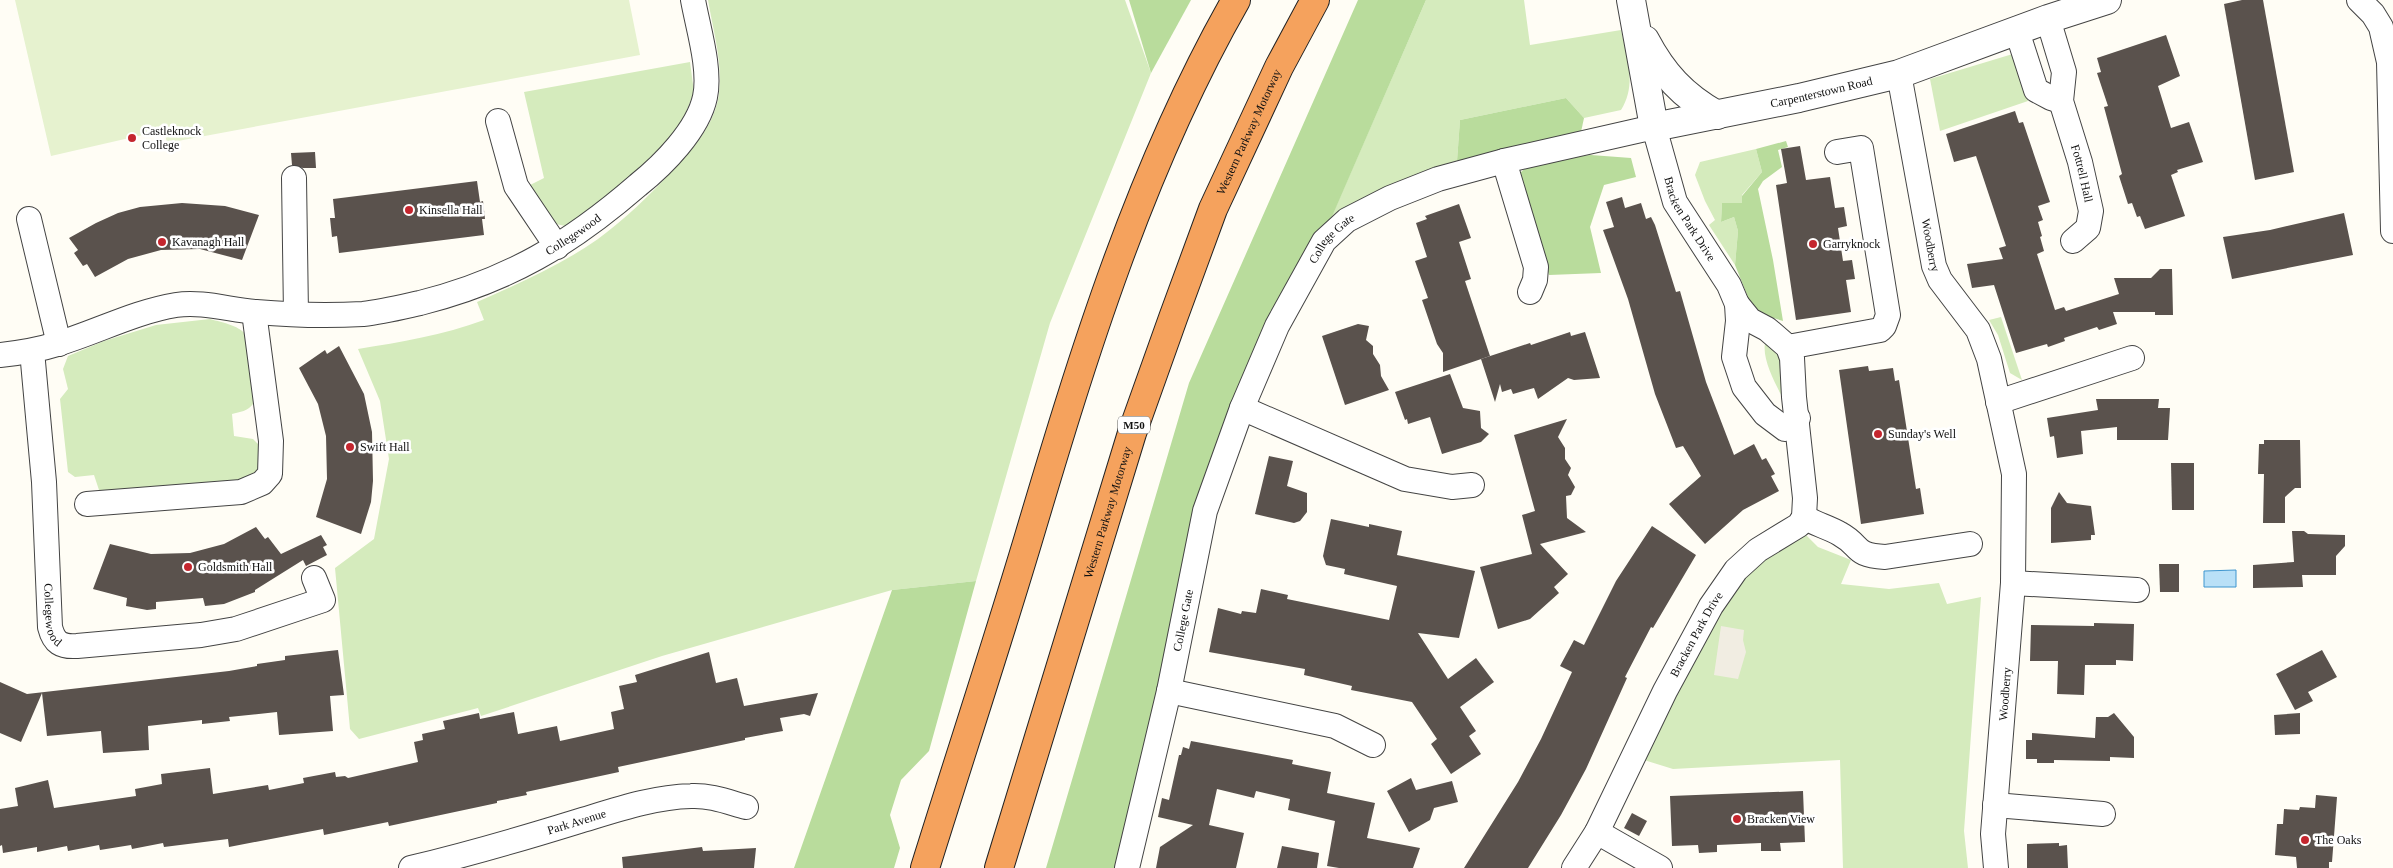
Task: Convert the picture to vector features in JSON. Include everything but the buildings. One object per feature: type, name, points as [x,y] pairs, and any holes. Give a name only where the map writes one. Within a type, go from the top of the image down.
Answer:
[{"type":"highway","points":[[925,868],[1080,366],[1148,181],[1221,27],[1236,0]]},
{"type":"highway","name":"Western Parkway Motorway","points":[[999,868],[1132,434],[1169,326],[1213,209],[1279,67],[1315,0]]},
{"type":"street","name":"Collegewood","points":[[0,355],[32,351],[59,344],[142,312],[178,304],[254,312],[365,314],[460,293],[511,272],[557,248],[597,220],[661,166],[690,130],[705,98],[706,79],[693,0]]},
{"type":"street","name":"Carpenterstown Road","points":[[1654,127],[1799,98],[1899,74],[2017,30],[2107,0]]},
{"type":"street","points":[[2359,0],[2373,14],[2381,28],[2390,62],[2393,231]]},
{"type":"street","points":[[1633,11],[1658,66],[1697,104],[1717,115]]},
{"type":"street","points":[[1633,11],[1654,127]]},
{"type":"street","name":"Fottrell Hall","points":[[2048,19],[2064,72],[2061,101],[2082,169],[2091,211],[2088,228],[2073,241]]},
{"type":"street","points":[[2017,30],[2036,90],[2061,101]]},
{"type":"street","name":"Woodberry","points":[[1899,74],[1934,266],[1940,280],[1978,330],[1989,359],[2014,474],[2013,582],[1993,834],[1996,868]]},
{"type":"street","points":[[498,121],[516,186],[557,248]]},
{"type":"street","name":"College Gate","points":[[1127,868],[1169,691],[1205,511],[1242,408],[1278,326],[1324,241],[1347,220],[1390,198],[1438,179],[1504,161],[1654,127]]},
{"type":"street","name":"Bracken Park Drive","points":[[1654,127],[1675,202],[1729,285],[1737,304],[1750,320],[1767,329],[1788,347]]},
{"type":"street","points":[[1837,152],[1861,148],[1888,315],[1884,326],[1880,330],[1788,347],[1792,358],[1794,397],[1798,418],[1805,498],[1804,517],[1846,538],[1862,554],[1874,557],[1970,544]]},
{"type":"street","points":[[1504,161],[1536,267],[1535,280],[1530,292]]},
{"type":"street","points":[[294,178],[296,314]]},
{"type":"street","points":[[29,219],[59,344]]},
{"type":"street","name":"Bracken Park Drive","points":[[1737,304],[1738,321],[1734,356],[1744,387],[1765,414],[1785,429],[1798,418]]},
{"type":"street","points":[[87,504],[241,492],[262,484],[270,474],[271,442],[254,312]]},
{"type":"street","name":"Collegewood","points":[[32,351],[44,482],[50,627],[52,636],[58,643],[65,647],[201,635],[236,629],[323,600],[314,578]]},
{"type":"street","points":[[1998,402],[2132,358]]},
{"type":"street","points":[[1242,408],[1404,479],[1452,487],[1472,485]]},
{"type":"street","name":"Bracken Park Drive","points":[[1574,868],[1597,832],[1664,691],[1711,606],[1736,570],[1758,550],[1799,525],[1804,517]]},
{"type":"street","points":[[2013,582],[2137,590]]},
{"type":"street","points":[[1169,691],[1335,726],[1373,745]]},
{"type":"street","name":"Park Avenue","points":[[410,868],[460,856],[632,806],[664,800],[691,796],[715,798],[746,807]]},
{"type":"street","points":[[1995,805],[2103,814]]},
{"type":"street","points":[[1597,832],[1660,868]]},
{"type":"green space","name":"Castleknock College","points":[[15,0],[629,0],[640,55],[167,143],[164,130],[51,156]]},
{"type":"green space","points":[[708,0],[1125,0],[1151,73],[1050,323],[976,581],[892,590],[662,656],[481,716],[478,708],[359,739],[350,729],[335,568],[374,539],[389,459],[380,401],[358,349],[437,334],[484,320],[477,302],[539,274],[584,248],[618,223],[655,189],[695,145],[708,126],[717,105],[720,70]]},
{"type":"green space","points":[[1129,0],[1191,0],[1151,73]]},
{"type":"green space","points":[[1358,0],[1426,0],[1311,265],[1242,408],[1124,868],[1046,868],[1189,383]]},
{"type":"green space","points":[[1426,0],[1524,0],[1530,45],[1621,30],[1628,61],[1630,81],[1626,100],[1621,110],[1584,118],[1566,98],[1460,120],[1457,161],[1357,205],[1327,227]]},
{"type":"green space","points":[[2016,53],[2028,101],[1940,131],[1930,79]]},
{"type":"green space","points":[[690,62],[694,92],[681,125],[665,146],[570,227],[556,224],[530,185],[544,178],[524,92]]},
{"type":"green space","points":[[1566,98],[1584,118],[1581,132],[1457,161],[1460,120]]},
{"type":"green space","points":[[1786,141],[1788,147],[1778,150],[1782,167],[1763,181],[1758,189],[1773,260],[1783,321],[1754,312],[1735,265],[1738,231],[1734,217],[1721,222],[1722,203],[1742,203],[1742,196],[1762,172],[1756,149]]},
{"type":"green space","points":[[1756,149],[1762,172],[1742,195],[1743,203],[1722,203],[1721,222],[1734,217],[1738,231],[1735,265],[1709,225],[1715,220],[1695,175],[1700,162]]},
{"type":"green space","points":[[1591,155],[1631,158],[1636,177],[1604,185],[1590,227],[1601,273],[1549,275],[1520,173],[1535,159]]},
{"type":"green space","points":[[2001,317],[2022,380],[2010,373],[1998,335],[1989,320]]},
{"type":"green space","points":[[210,319],[226,323],[241,330],[250,343],[254,371],[255,392],[253,404],[244,411],[232,414],[234,436],[253,439],[261,447],[261,469],[249,481],[100,493],[94,475],[75,477],[68,472],[60,399],[68,389],[63,369],[68,356],[104,341],[156,325]]},
{"type":"green space","points":[[1766,340],[1778,354],[1784,371],[1788,408],[1765,356]]},
{"type":"green space","points":[[1805,534],[1818,547],[1851,560],[1841,584],[1889,589],[1939,583],[1947,604],[1981,597],[1964,831],[1968,868],[1843,868],[1840,760],[1673,769],[1644,760],[1700,643],[1737,584],[1756,563]]},
{"type":"green space","points":[[976,581],[929,751],[901,780],[890,815],[900,848],[894,868],[794,868],[892,590]]},
{"type":"shaded area","points":[[1721,626],[1744,630],[1743,640],[1746,652],[1738,679],[1714,675]]},
{"type":"water","points":[[2236,570],[2236,587],[2204,587],[2204,571]]},
{"type":"place","name":"Castleknock College","points":[[132,138]]},
{"type":"place","name":"Kinsella Hall","points":[[409,210]]},
{"type":"place","name":"Kavanagh Hall","points":[[162,242]]},
{"type":"place","name":"Garryknock","points":[[1813,244]]},
{"type":"place","name":"Sunday's Well","points":[[1878,434]]},
{"type":"place","name":"Swift Hall","points":[[350,447]]},
{"type":"place","name":"Goldsmith Hall","points":[[188,567]]},
{"type":"place","name":"Bracken View","points":[[1737,819]]},
{"type":"place","name":"The Oaks","points":[[2305,840]]}]
